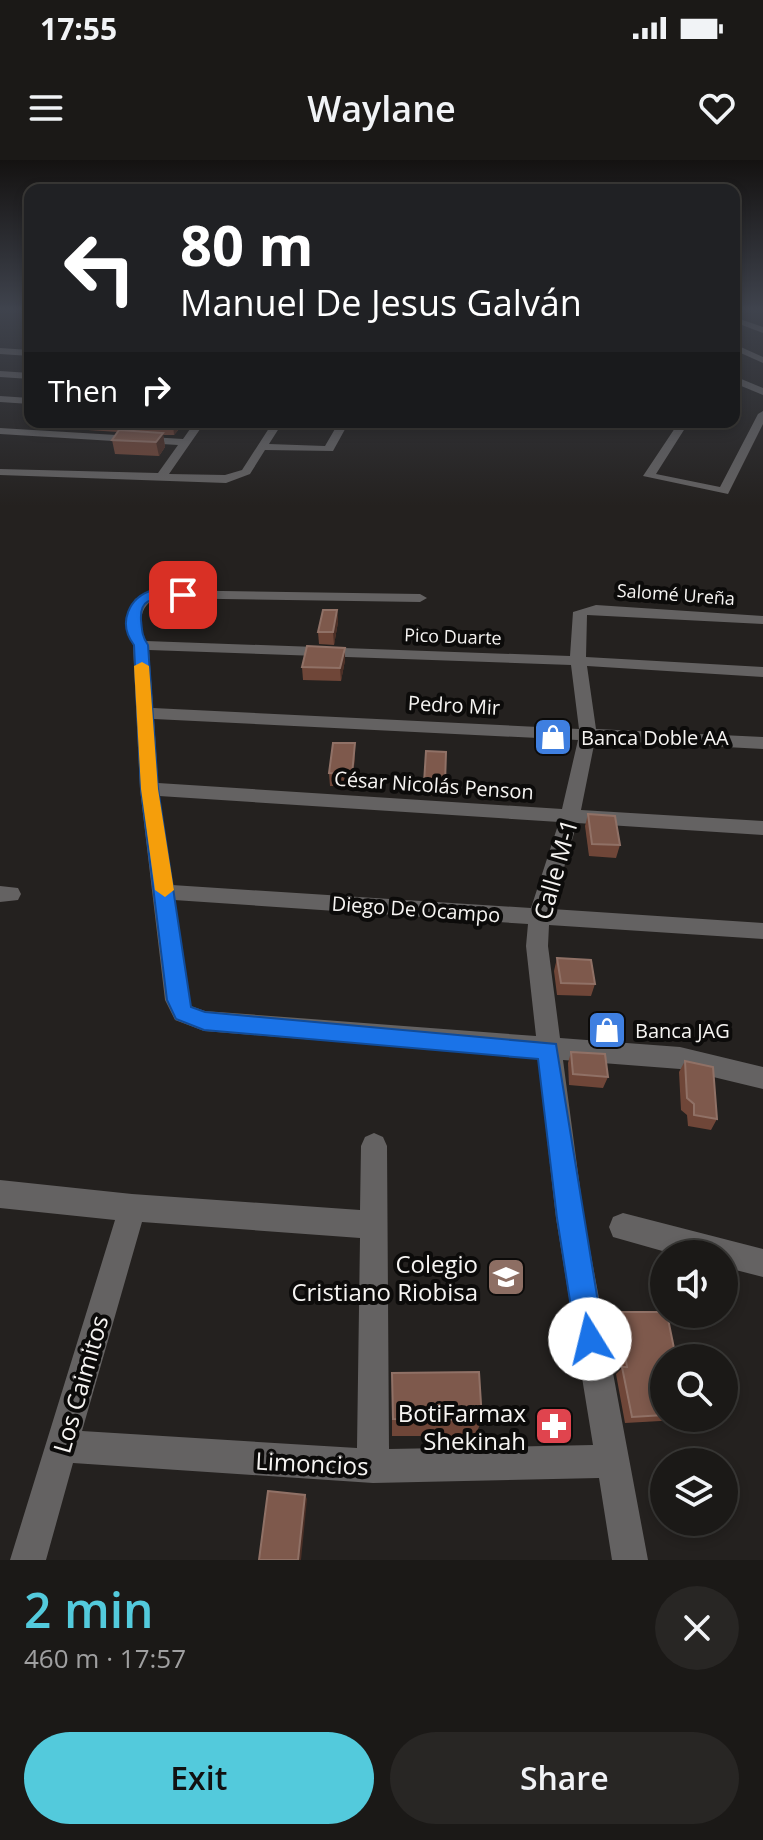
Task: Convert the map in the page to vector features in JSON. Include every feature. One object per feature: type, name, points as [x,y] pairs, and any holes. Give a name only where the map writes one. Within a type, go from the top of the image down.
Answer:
[{"type":"street","points":[[740,379],[761,375]]},
{"type":"street","points":[[740,382],[763,392]]},
{"type":"street","points":[[0,399],[24,401]]},
{"type":"street","points":[[680,428],[650,478],[727,490],[763,414]]},
{"type":"street","points":[[161,477],[196,428]]},
{"type":"street","points":[[0,472],[226,479],[246,472],[274,428]]},
{"type":"street","points":[[262,447],[329,449],[341,428]]},
{"type":"street","points":[[0,431],[185,442]]},
{"type":"street","points":[[420,598],[153,594],[141,598],[134,609],[135,638],[141,645],[149,789],[177,1000],[183,1013],[204,1021],[548,1051],[680,1058],[763,1078]]},
{"type":"street","name":"Salomé Ureña","points":[[586,610],[763,620]]},
{"type":"street","name":"Calle M-1","points":[[586,610],[580,612],[578,661],[588,733],[570,816],[539,917],[537,946],[570,1218],[630,1560]]},
{"type":"street","name":"Pico Duarte","points":[[141,645],[578,661],[763,672]]},
{"type":"street","name":"Pedro Mir","points":[[143,713],[763,743]]},
{"type":"street","name":"César Nicolás Penson","points":[[149,789],[763,828]]},
{"type":"street","name":"Diego De Ocampo","points":[[165,892],[763,931]]},
{"type":"street","points":[[373,1466],[374,1146]]},
{"type":"street","points":[[0,1194],[132,1208],[374,1225]]},
{"type":"street","name":"Los Caimitos","points":[[28,1560],[132,1208]]},
{"type":"street","points":[[623,1227],[763,1263]]},
{"type":"street","name":"Limoncios","points":[[62,1446],[373,1466],[611,1461]]},
{"type":"building","points":[[119,430],[163,433],[156,442],[112,440]]},
{"type":"building","points":[[323,610],[337,610],[333,632],[318,632]]},
{"type":"building","points":[[307,646],[345,648],[340,668],[302,667]]},
{"type":"building","points":[[333,743],[355,743],[352,774],[329,773]]},
{"type":"building","points":[[426,751],[446,752],[445,784],[424,783]]},
{"type":"building","points":[[588,814],[615,816],[620,845],[592,844]]},
{"type":"building","points":[[557,958],[591,960],[595,984],[561,983]]},
{"type":"building","points":[[571,1052],[605,1054],[608,1077],[573,1074]]},
{"type":"building","points":[[685,1061],[713,1067],[717,1119],[694,1115],[694,1104],[687,1098]]},
{"type":"building","points":[[618,1312],[650,1312],[650,1328],[670,1328],[673,1344],[650,1344],[650,1416],[632,1417],[622,1367],[627,1367]]},
{"type":"building","points":[[479,1372],[482,1420],[393,1419],[392,1373]]},
{"type":"building","name":"BotiFarmax Shekinah","points":[[568,1413],[571,1432],[543,1433],[541,1414]]},
{"type":"building","points":[[268,1491],[305,1495],[298,1560],[259,1560]]},
{"type":"slow traffic","points":[[142,666],[149,789],[165,890]]},
{"type":"place","name":"Banca Doble AA","points":[[553,737]]},
{"type":"place","name":"Banca JAG","points":[[607,1030]]},
{"type":"place","name":"Colegio Cristiano Riobisa","points":[[506,1277]]},
{"type":"place","name":"BotiFarmax Shekinah","points":[[554,1426]]},
{"type":"route","points":[[183,595],[153,594],[141,598],[134,609],[135,638],[141,645],[149,789],[177,1000],[183,1013],[204,1021],[548,1051],[590,1339]]}]
